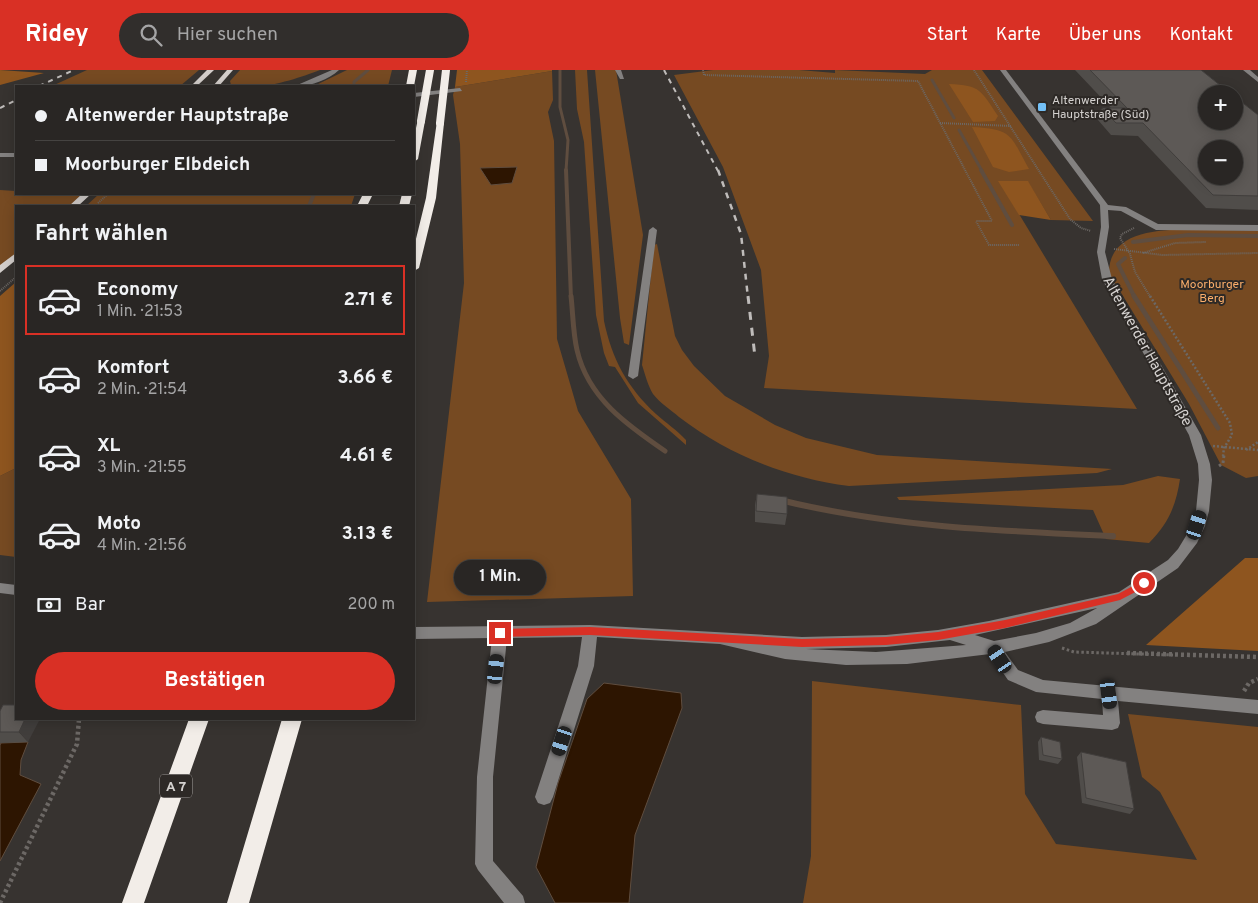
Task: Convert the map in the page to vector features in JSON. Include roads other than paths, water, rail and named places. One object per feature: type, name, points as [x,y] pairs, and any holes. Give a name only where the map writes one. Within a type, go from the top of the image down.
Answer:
[{"type":"highway","points":[[410,85],[413,70]]},
{"type":"highway","points":[[415,154],[430,70]]},
{"type":"highway","points":[[415,264],[431,198],[446,70]]},
{"type":"highway","name":"A 7","points":[[133,903],[199,720]]},
{"type":"highway","points":[[238,903],[292,720]]},
{"type":"main road","points":[[195,85],[211,70]]},
{"type":"main road","points":[[217,85],[230,70]]},
{"type":"main road","points":[[73,205],[86,195]]},
{"type":"main road","points":[[0,270],[15,257]]},
{"type":"street","points":[[300,85],[327,76],[336,70]]},
{"type":"street","points":[[618,70],[622,78]]},
{"type":"street","points":[[1003,70],[1097,193],[1104,207],[1123,209],[1156,227],[1258,228]]},
{"type":"street","points":[[1246,70],[1258,80]]},
{"type":"street","points":[[415,95],[460,90]]},
{"type":"street","points":[[0,155],[15,155]]},
{"type":"street","name":"Altenwerder Hauptstraße","points":[[725,640],[766,651],[824,657],[921,656],[993,647],[1035,638],[1089,621],[1120,597],[1161,572],[1184,552],[1193,536],[1203,506],[1207,476],[1204,460],[1195,435],[1112,291],[1103,266],[1100,246],[1104,234],[1104,207]]},
{"type":"street","points":[[633,376],[653,230]]},
{"type":"street","points":[[0,588],[15,590]]},
{"type":"street","name":"Altenwerder Hauptstraße","points":[[725,640],[850,642],[951,634],[988,628],[1120,597]]},
{"type":"street","points":[[544,797],[586,666],[590,631]]},
{"type":"street","points":[[415,633],[590,631],[725,640]]},
{"type":"street","points":[[500,633],[485,777],[484,864],[516,903]]},
{"type":"street","points":[[951,634],[993,647],[1011,673],[1026,682],[1051,690],[1258,707]]},
{"type":"street","points":[[1043,717],[1112,724],[1109,694]]},
{"type":"waterway","points":[[354,85],[354,82],[368,70]]},
{"type":"waterway","points":[[560,70],[560,107],[568,140],[566,171]]},
{"type":"waterway","points":[[932,80],[954,118]]},
{"type":"waterway","points":[[959,130],[982,171]]},
{"type":"waterway","points":[[981,170],[1012,225]]},
{"type":"waterway","points":[[566,171],[571,298]]},
{"type":"waterway","points":[[309,205],[314,195]]},
{"type":"waterway","points":[[1133,242],[1188,235],[1258,236]]},
{"type":"waterway","points":[[1125,258],[1118,264],[1134,296]]},
{"type":"waterway","points":[[571,296],[577,350],[582,367],[590,382],[611,409],[665,451]]},
{"type":"waterway","points":[[1134,296],[1218,428]]},
{"type":"waterway","points":[[780,500],[821,509],[904,522],[987,530],[1113,536]]},
{"type":"railway","points":[[41,85],[74,70]]},
{"type":"railway","points":[[664,70],[718,171]]},
{"type":"railway","points":[[0,108],[15,100]]},
{"type":"railway","points":[[718,170],[741,234],[748,298]]},
{"type":"railway","points":[[748,296],[755,357]]},
{"type":"place","name":"Altenwerder Hauptstraße (Süd)","points":[[1042,107]]},
{"type":"park label","name":"Moorburger Berg","points":[[1212,291]]}]
